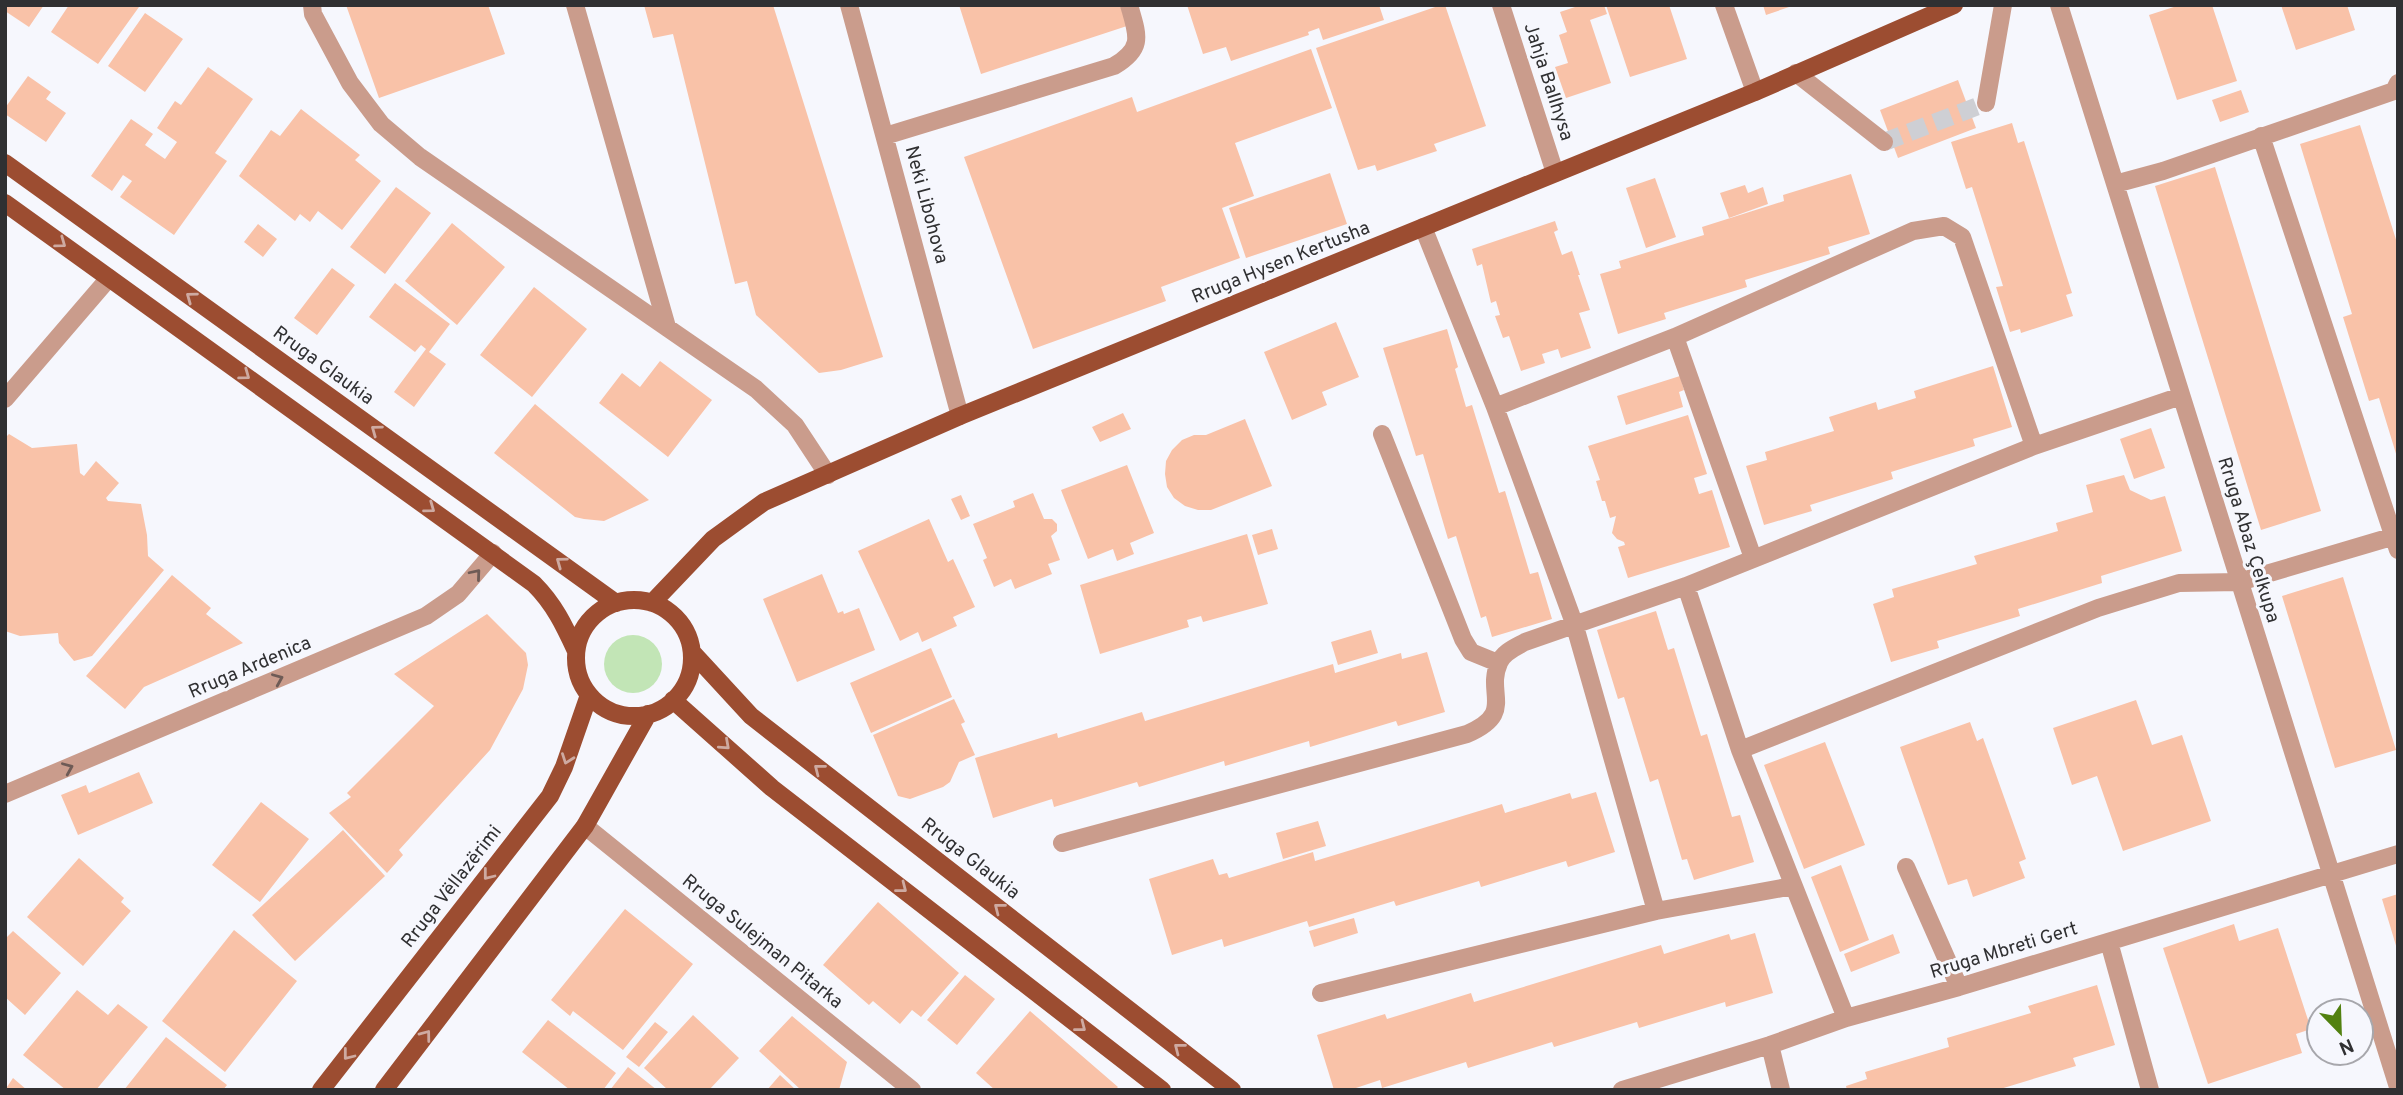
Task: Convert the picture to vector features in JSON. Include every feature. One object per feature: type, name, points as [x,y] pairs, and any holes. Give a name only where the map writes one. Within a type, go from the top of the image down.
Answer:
[{"type":"main road","name":"Rruga Hysen Kertusha","points":[[652,603],[713,539],[764,502],[960,416],[1755,92],[1954,5]]},
{"type":"main road","name":"Rruga Glaukia","points":[[5,163],[616,603]]},
{"type":"main road","points":[[5,203],[534,584],[560,615],[576,651]]},
{"type":"main road","points":[[640,600],[652,603],[667,610],[679,621],[687,636],[692,662],[686,683],[662,709],[635,716],[610,711],[589,695],[579,679],[576,651],[578,640],[597,613],[616,603],[640,600]]},
{"type":"main road","name":"Rruga Glaukia","points":[[692,652],[751,716],[1233,1090]]},
{"type":"main road","name":"Rruga Vëllazërimi","points":[[321,1090],[550,796],[564,767],[589,695]]},
{"type":"main road","points":[[673,700],[772,788],[1162,1090]]},
{"type":"main road","points":[[384,1090],[585,826],[648,714]]},
{"type":"street","points":[[312,5],[313,14],[350,83],[381,124],[420,157],[756,389],[795,425],[828,475]]},
{"type":"street","points":[[575,5],[667,327]]},
{"type":"street","name":"Neki Libohova","points":[[849,5],[960,416]]},
{"type":"street","points":[[886,136],[1114,66],[1129,57],[1136,42],[1135,25],[1129,5]]},
{"type":"street","name":"Jahja Ballhysa","points":[[1501,5],[1555,173]]},
{"type":"street","points":[[1724,5],[1755,92]]},
{"type":"street","points":[[1986,103],[2003,5]]},
{"type":"street","name":"Rruga Abaz Çelkupa","points":[[2059,5],[2397,1080]]},
{"type":"street","points":[[1796,73],[1884,142]]},
{"type":"street","points":[[2115,184],[2162,171],[2397,92]]},
{"type":"street","points":[[1740,750],[2098,608],[2179,583],[2239,582],[2396,541],[2262,136]]},
{"type":"street","points":[[1495,407],[1675,337],[1913,231],[1944,226],[1962,237],[2034,446]]},
{"type":"street","points":[[1423,228],[1495,407],[1574,623],[1656,911]]},
{"type":"street","points":[[5,399],[109,278]]},
{"type":"street","points":[[1675,337],[1754,558]]},
{"type":"street","points":[[1062,843],[1467,734],[1489,722],[1497,702],[1498,663],[1507,652],[1525,642],[1686,586],[2034,446],[2181,396]]},
{"type":"street","points":[[1382,434],[1463,639],[1471,652],[1498,663]]},
{"type":"street","name":"Rruga Ardenica","points":[[5,794],[426,616],[458,594],[493,553]]},
{"type":"street","points":[[1686,586],[1740,750],[1846,1018]]},
{"type":"street","name":"Rruga Sulejman Pitarka","points":[[585,826],[912,1090]]},
{"type":"street","name":"Rruga Mbreti Gert","points":[[1622,1090],[1770,1045],[1846,1018],[1959,987],[2398,854]]},
{"type":"street","points":[[1906,867],[1959,987]]},
{"type":"street","points":[[1321,993],[1656,911],[1793,886]]},
{"type":"street","points":[[2109,942],[2150,1090]]},
{"type":"street","points":[[1770,1045],[1781,1090]]},
{"type":"green space","points":[[627,635],[639,635],[654,643],[662,658],[662,670],[654,685],[639,693],[627,693],[612,685],[604,670],[604,658],[612,643]]},
{"type":"building","points":[[5,5],[44,5],[29,27],[5,11]]},
{"type":"building","points":[[69,5],[139,7],[98,64],[51,32]]},
{"type":"building","points":[[346,5],[488,5],[505,54],[379,98]]},
{"type":"building","points":[[644,5],[773,5],[883,357],[841,370],[819,373],[756,315],[747,281],[735,284],[673,34],[653,38]]},
{"type":"building","points":[[959,5],[1120,5],[1127,26],[981,74]]},
{"type":"building","points":[[1187,5],[1379,5],[1384,20],[1323,40],[1319,28],[1308,32],[1309,35],[1231,61],[1226,47],[1203,54]]},
{"type":"building","points":[[1445,5],[1486,126],[1434,144],[1437,151],[1377,171],[1375,165],[1358,170],[1316,48]]},
{"type":"building","points":[[1581,5],[1604,5],[1607,14],[1590,20],[1611,83],[1566,98],[1555,67],[1568,63],[1559,35],[1567,32],[1560,12]]},
{"type":"building","points":[[1606,5],[1669,5],[1687,59],[1630,77]]},
{"type":"building","points":[[1763,5],[1792,5],[1792,6],[1766,15]]},
{"type":"building","points":[[2180,5],[2212,5],[2237,81],[2177,100],[2149,15]]},
{"type":"building","points":[[2281,5],[2347,5],[2355,30],[2296,50]]},
{"type":"building","points":[[145,13],[183,39],[145,92],[108,66]]},
{"type":"building","points":[[1311,49],[1332,108],[1235,143],[1254,196],[1222,208],[1240,258],[1161,287],[1166,301],[1033,349],[964,157],[1132,97],[1137,112]]},
{"type":"building","points":[[208,67],[253,99],[215,153],[227,161],[174,235],[120,197],[132,181],[123,175],[112,191],[91,176],[131,119],[153,134],[145,145],[165,159],[177,142],[157,128],[175,101],[181,105]]},
{"type":"building","points":[[28,76],[51,92],[46,99],[66,113],[46,142],[5,114],[5,108]]},
{"type":"building","points":[[1958,80],[1976,128],[1898,158],[1880,110]]},
{"type":"building","points":[[2241,90],[2249,112],[2220,122],[2212,100]]},
{"type":"building","points":[[301,109],[360,155],[355,160],[381,181],[342,230],[318,211],[310,222],[300,214],[295,221],[239,176],[271,130],[280,136]]},
{"type":"building","points":[[2012,123],[2018,143],[2024,141],[2072,293],[2066,295],[2073,316],[2021,333],[2020,329],[2010,332],[1996,287],[2003,286],[1972,187],[1966,189],[1951,142]]},
{"type":"building","points":[[2360,125],[2398,246],[2397,457],[2379,398],[2369,401],[2343,317],[2352,314],[2300,144]]},
{"type":"building","points":[[2215,167],[2321,511],[2261,530],[2155,186]]},
{"type":"building","points":[[1330,173],[1347,224],[1246,258],[1229,208]]},
{"type":"building","points":[[1851,174],[1870,234],[1828,247],[1830,254],[1745,280],[1747,287],[1664,313],[1666,319],[1618,334],[1600,274],[1621,268],[1619,261],[1704,235],[1702,227],[1784,201],[1783,195]]},
{"type":"building","points":[[1655,178],[1676,237],[1646,248],[1626,188]]},
{"type":"building","points":[[1745,185],[1748,193],[1763,187],[1768,204],[1729,218],[1720,193]]},
{"type":"building","points":[[396,187],[431,213],[385,274],[350,247]]},
{"type":"building","points":[[1555,221],[1558,230],[1554,232],[1562,255],[1572,251],[1590,310],[1579,313],[1591,348],[1561,358],[1558,349],[1542,354],[1545,363],[1521,371],[1509,336],[1503,338],[1495,316],[1500,315],[1496,301],[1491,303],[1482,264],[1477,266],[1472,249]]},
{"type":"building","points":[[452,223],[505,267],[457,325],[405,281]]},
{"type":"building","points":[[258,224],[277,239],[263,257],[244,242]]},
{"type":"building","points":[[332,268],[355,285],[317,335],[294,318]]},
{"type":"building","points":[[395,283],[450,324],[429,352],[446,364],[414,407],[394,392],[426,349],[421,345],[415,352],[369,317]]},
{"type":"building","points":[[534,287],[587,329],[532,397],[480,355]]},
{"type":"building","points":[[1336,322],[1359,377],[1322,392],[1327,405],[1292,420],[1264,352]]},
{"type":"building","points":[[1447,329],[1466,407],[1472,405],[1499,493],[1505,491],[1530,574],[1538,572],[1552,619],[1492,637],[1486,616],[1481,618],[1456,536],[1448,539],[1423,454],[1416,456],[1383,348]]},
{"type":"building","points":[[660,361],[712,400],[668,457],[599,403],[622,373],[640,387]]},
{"type":"building","points":[[1993,366],[2012,427],[1973,439],[1975,446],[1891,472],[1893,479],[1810,505],[1812,511],[1764,525],[1746,466],[1767,460],[1765,452],[1834,431],[1829,417],[1876,402],[1878,410],[1916,398],[1914,391]]},
{"type":"building","points":[[1680,376],[1684,390],[1679,392],[1683,407],[1626,425],[1617,396]]},
{"type":"building","points":[[535,404],[649,500],[604,521],[575,517],[494,453]]},
{"type":"building","points":[[1123,413],[1131,429],[1100,442],[1092,427]]},
{"type":"building","points":[[1688,415],[1707,474],[1694,478],[1699,494],[1712,490],[1730,547],[1628,578],[1618,547],[1625,545],[1612,533],[1616,516],[1610,518],[1605,501],[1602,501],[1596,481],[1600,480],[1588,446]]},
{"type":"building","points":[[1245,419],[1272,486],[1211,510],[1185,506],[1174,498],[1167,487],[1165,474],[1166,461],[1172,450],[1182,440],[1194,435],[1206,435]]},
{"type":"building","points":[[2151,428],[2165,468],[2134,479],[2120,439]]},
{"type":"building","points":[[9,434],[32,448],[77,444],[80,473],[84,476],[96,461],[119,483],[106,498],[108,501],[141,504],[148,556],[164,570],[92,656],[74,661],[59,643],[58,633],[20,636],[5,631],[5,438]]},
{"type":"building","points":[[1127,465],[1154,533],[1130,543],[1134,554],[1117,561],[1113,549],[1088,559],[1061,490]]},
{"type":"building","points":[[2124,475],[2130,490],[2151,500],[2165,496],[2182,551],[2101,576],[2102,583],[2018,609],[2020,616],[1937,641],[1939,648],[1891,662],[1873,604],[1894,597],[1892,589],[1977,564],[1974,556],[2058,531],[2056,523],[2093,512],[2086,485]]},
{"type":"building","points":[[1033,493],[1044,519],[1052,519],[1057,524],[1057,531],[1051,536],[1060,560],[1048,564],[1052,574],[1015,589],[1011,579],[994,587],[983,560],[987,558],[973,524],[1015,507],[1013,501]]},
{"type":"building","points":[[961,495],[970,516],[961,520],[951,499]]},
{"type":"building","points":[[929,519],[948,562],[953,559],[975,607],[953,617],[957,626],[922,642],[918,632],[900,641],[858,551]]},
{"type":"building","points":[[1272,529],[1278,549],[1258,555],[1252,535]]},
{"type":"building","points":[[1247,534],[1268,604],[1203,622],[1201,616],[1187,620],[1189,627],[1100,654],[1080,585]]},
{"type":"building","points":[[822,574],[838,613],[843,611],[844,614],[859,608],[875,650],[797,682],[763,599]]},
{"type":"building","points":[[172,575],[211,608],[206,614],[243,643],[144,687],[125,709],[86,676]]},
{"type":"building","points":[[2343,577],[2396,750],[2335,768],[2282,596]]},
{"type":"building","points":[[1656,611],[1668,650],[1674,648],[1701,736],[1707,734],[1732,817],[1740,815],[1754,862],[1694,880],[1687,859],[1682,860],[1658,779],[1650,782],[1624,697],[1618,699],[1597,630]]},
{"type":"building","points":[[487,614],[526,653],[528,665],[523,689],[490,750],[399,850],[403,855],[387,873],[329,813],[351,797],[347,793],[434,706],[394,674]]},
{"type":"building","points":[[1371,630],[1378,653],[1338,665],[1331,642]]},
{"type":"building","points":[[931,648],[952,697],[871,733],[850,683]]},
{"type":"building","points":[[1427,652],[1445,712],[1398,726],[1396,721],[1310,747],[1309,741],[1225,766],[1224,761],[1139,787],[1137,782],[1054,807],[1052,799],[993,818],[975,758],[1057,733],[1058,738],[1142,712],[1145,721],[1333,664],[1335,673],[1401,653],[1402,659]]},
{"type":"building","points":[[954,699],[965,722],[961,724],[975,755],[959,762],[950,782],[943,787],[910,799],[898,796],[873,735]]},
{"type":"building","points":[[2136,700],[2152,745],[2182,735],[2211,821],[2123,851],[2097,776],[2072,785],[2053,728]]},
{"type":"building","points":[[1970,722],[1977,741],[1983,738],[2026,859],[2019,862],[2025,878],[1973,897],[1967,879],[1948,885],[1900,747]]},
{"type":"building","points":[[1825,742],[1865,845],[1804,869],[1764,765]]},
{"type":"building","points":[[139,772],[153,803],[78,835],[61,795],[86,785],[89,793]]},
{"type":"building","points":[[1596,792],[1615,852],[1568,867],[1566,861],[1481,887],[1479,881],[1396,906],[1394,901],[1309,927],[1307,921],[1224,947],[1222,939],[1172,955],[1149,879],[1213,859],[1219,875],[1227,873],[1229,878],[1313,852],[1315,861],[1502,804],[1505,813],[1570,793],[1572,799]]},
{"type":"building","points":[[261,802],[309,839],[260,902],[212,865]]},
{"type":"building","points":[[1318,821],[1326,846],[1283,859],[1276,833]]},
{"type":"building","points":[[343,830],[385,876],[295,961],[252,915]]},
{"type":"building","points":[[79,858],[124,898],[121,902],[131,911],[83,966],[27,917]]},
{"type":"building","points":[[1841,865],[1869,940],[1840,952],[1811,877]]},
{"type":"building","points":[[2398,894],[2398,949],[2397,949],[2382,899]]},
{"type":"building","points":[[878,902],[959,973],[921,1017],[912,1010],[900,1024],[873,1001],[869,1005],[823,965]]},
{"type":"building","points":[[625,909],[693,964],[623,1050],[573,1011],[570,1016],[551,1000]]},
{"type":"building","points":[[1354,918],[1358,933],[1314,947],[1309,931]]},
{"type":"building","points":[[2234,924],[2239,941],[2278,928],[2305,1011],[2305,1031],[2296,1034],[2302,1053],[2208,1084],[2163,948]]},
{"type":"building","points":[[234,930],[297,981],[225,1072],[162,1021]]},
{"type":"building","points":[[13,931],[61,973],[25,1015],[5,997],[5,939]]},
{"type":"building","points":[[1755,933],[1773,993],[1726,1007],[1725,1002],[1639,1028],[1637,1022],[1554,1047],[1552,1042],[1468,1068],[1466,1062],[1382,1088],[1380,1080],[1350,1090],[1334,1090],[1317,1035],[1385,1014],[1387,1019],[1471,993],[1474,1002],[1661,945],[1664,954],[1729,934],[1731,940]]},
{"type":"building","points":[[1893,934],[1900,953],[1851,972],[1844,954]]},
{"type":"building","points":[[965,975],[995,999],[957,1045],[927,1020]]},
{"type":"building","points":[[2097,985],[2115,1045],[2073,1058],[2076,1066],[1997,1090],[1847,1090],[1846,1086],[1867,1079],[1865,1072],[1949,1047],[1947,1038],[2031,1013],[2028,1006]]},
{"type":"building","points":[[77,990],[108,1015],[118,1004],[148,1027],[96,1090],[66,1090],[23,1055]]},
{"type":"building","points":[[1030,1011],[1118,1087],[1115,1090],[995,1090],[976,1073]]},
{"type":"building","points":[[693,1015],[739,1058],[709,1090],[668,1090],[644,1068]]},
{"type":"building","points":[[792,1016],[847,1062],[839,1090],[801,1090],[759,1051]]},
{"type":"building","points":[[548,1020],[616,1073],[603,1090],[570,1090],[522,1052]]},
{"type":"building","points":[[655,1022],[668,1032],[639,1067],[626,1057]]},
{"type":"building","points":[[166,1037],[227,1085],[223,1090],[124,1090]]},
{"type":"building","points":[[628,1067],[657,1090],[610,1090]]},
{"type":"building","points":[[780,1075],[796,1090],[767,1090]]},
{"type":"building","points":[[13,1078],[27,1090],[5,1090]]},
{"type":"tunnel","points":[[1884,142],[1986,103]]}]
